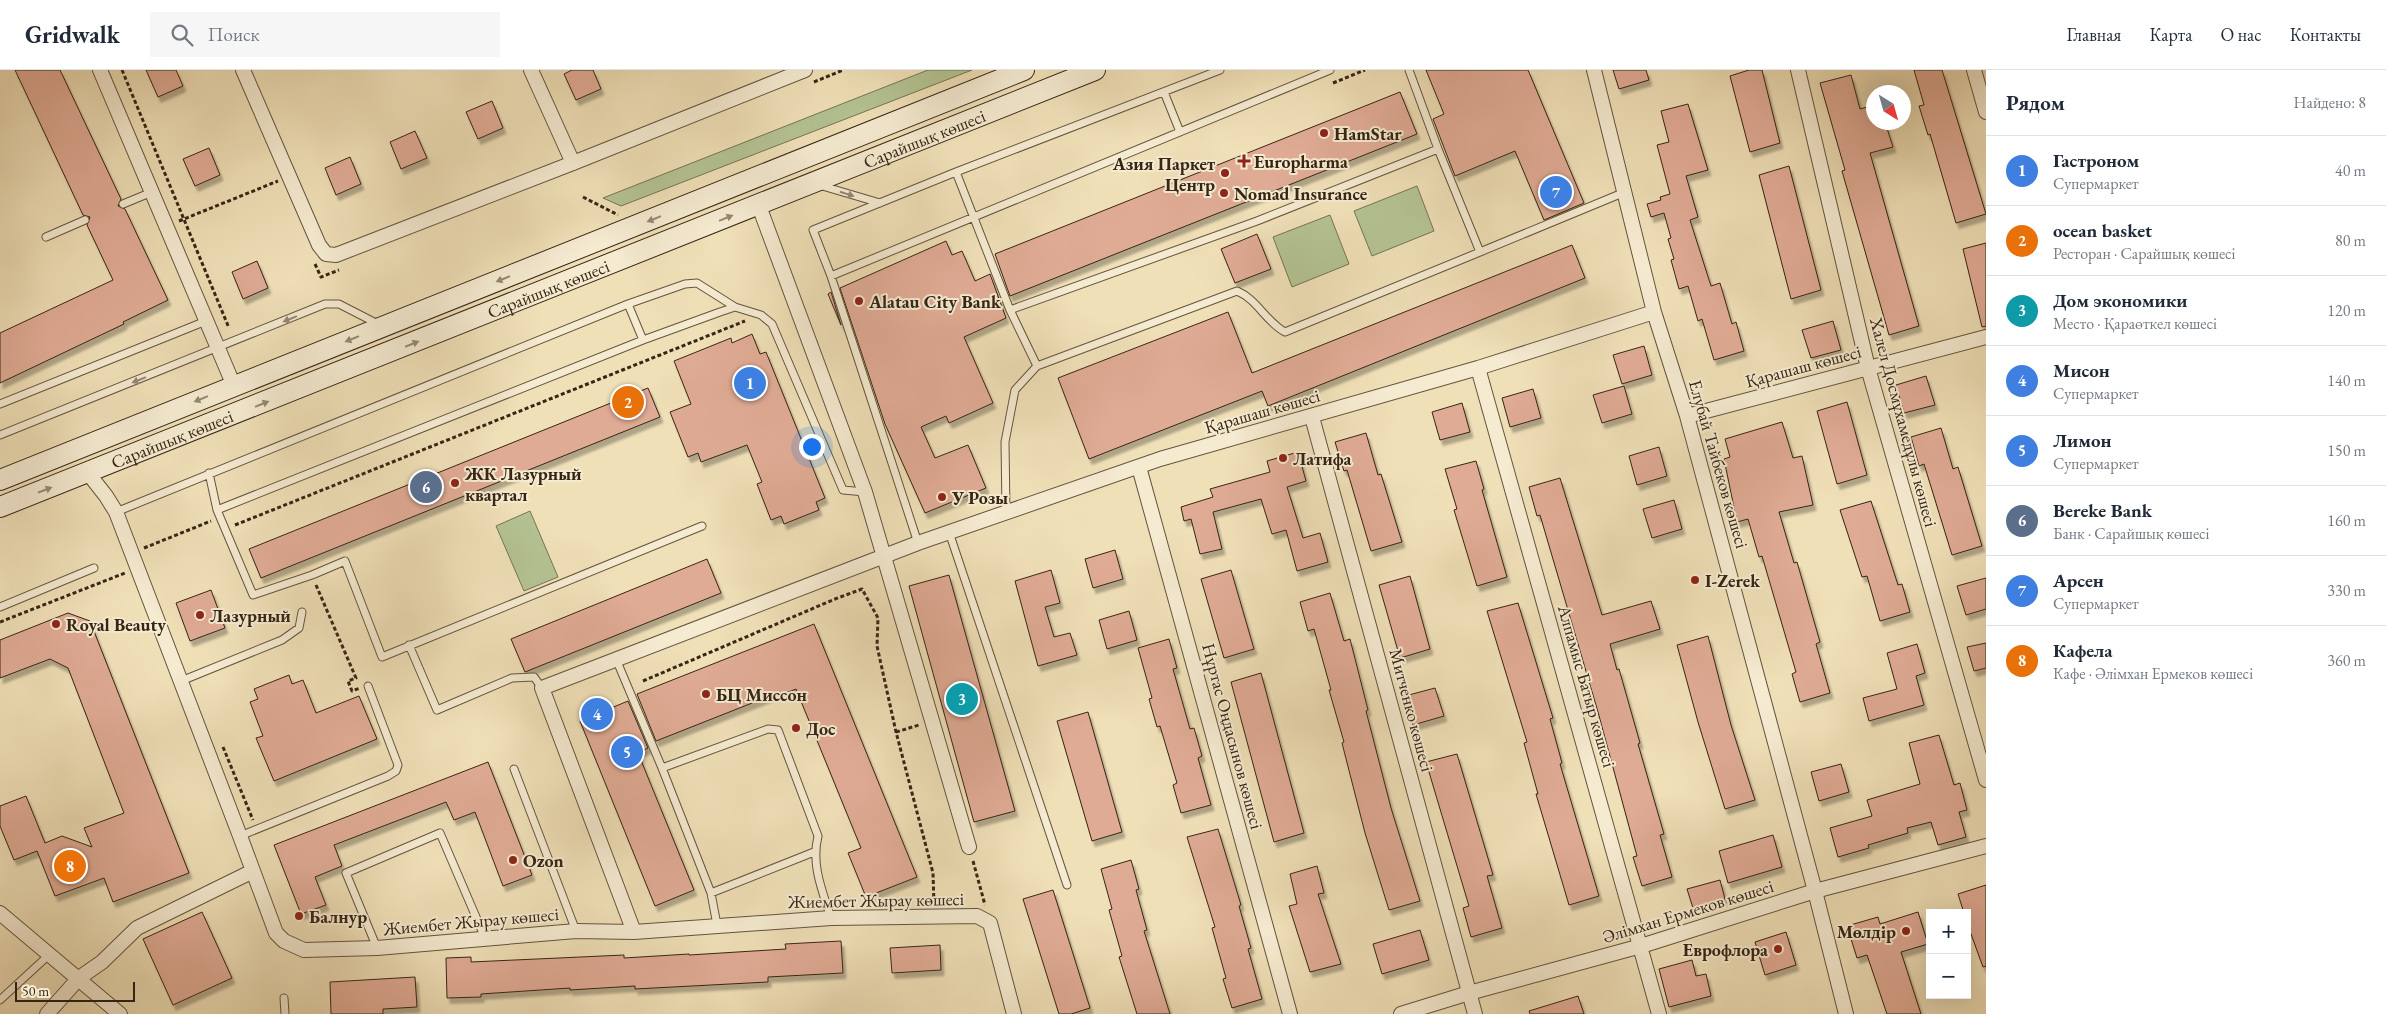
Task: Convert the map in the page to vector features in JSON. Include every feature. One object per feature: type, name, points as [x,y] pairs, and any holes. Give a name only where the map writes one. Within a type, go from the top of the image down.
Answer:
[{"type":"main road","name":"Сарайшық көшесі","points":[[0,480],[1024,70]]},
{"type":"main road","name":"Сарайшық көшесі","points":[[0,507],[88,474],[1095,70]]},
{"type":"main road","points":[[759,206],[758,191],[761,186],[957,105],[974,90]]},
{"type":"main road","points":[[517,302],[541,283],[642,246],[692,224],[697,220],[693,204]]},
{"type":"street","points":[[100,70],[234,386]]},
{"type":"street","points":[[243,70],[319,245],[326,254],[336,255],[805,70]]},
{"type":"street","points":[[531,70],[572,163]]},
{"type":"street","name":"Елубай Тайбеков көшесі","points":[[1591,70],[1626,192],[1654,312],[1687,416],[1846,1014]]},
{"type":"street","name":"Халел Досмұхамедұлы көшесі","points":[[1798,70],[1868,368],[1986,780]]},
{"type":"street","points":[[1974,70],[1986,112]]},
{"type":"street","points":[[759,206],[865,492],[969,846]]},
{"type":"street","name":"Қарашаш көшесі","points":[[542,688],[918,543],[1160,459],[1478,368],[1654,312]]},
{"type":"street","name":"Қарашаш көшесі","points":[[1687,416],[1986,337]]},
{"type":"street","name":"Алпамыс Батыр көшесі","points":[[1478,368],[1659,1014]]},
{"type":"street","name":"Митченко көшесі","points":[[1312,417],[1475,1014]]},
{"type":"street","name":"Нұртас Оңдасынов көшесі","points":[[1139,467],[1290,1014]]},
{"type":"street","name":"Жиембет Жырау көшесі","points":[[88,474],[116,512],[252,872],[276,933],[284,941],[304,950],[377,948],[576,931],[634,932],[831,918],[977,916],[990,923]]},
{"type":"street","points":[[542,688],[634,932]]},
{"type":"street","name":"Әлімхан Ермеков көшесі","points":[[1401,1014],[1469,993],[1641,946],[1815,892],[1986,846]]},
{"type":"street","points":[[47,1014],[79,978],[102,962],[137,928],[252,872]]},
{"type":"street","points":[[0,913],[120,1014]]},
{"type":"street","points":[[990,923],[1014,1014]]},
{"type":"lane","points":[[918,543],[831,276],[813,230],[956,172],[1220,70]]},
{"type":"lane","points":[[831,276],[1330,70]]},
{"type":"lane","points":[[1409,70],[1438,149],[1480,252]]},
{"type":"lane","points":[[1164,92],[1180,132]]},
{"type":"lane","points":[[1010,310],[1249,224],[1438,149]]},
{"type":"lane","points":[[956,172],[1010,310],[1037,366]]},
{"type":"lane","points":[[814,183],[850,196],[880,203]]},
{"type":"lane","points":[[123,204],[152,192]]},
{"type":"lane","points":[[1006,512],[1005,442],[1015,390],[1037,366],[1237,291],[1246,295],[1276,327],[1285,332],[1626,192]]},
{"type":"lane","points":[[46,237],[85,220]]},
{"type":"lane","points":[[116,512],[628,304],[686,284],[696,283],[735,308],[762,315],[772,324],[843,490],[865,492]]},
{"type":"lane","points":[[0,435],[325,304],[339,304],[383,326]]},
{"type":"lane","points":[[628,304],[643,340]]},
{"type":"lane","points":[[219,514],[643,340],[735,308]]},
{"type":"lane","points":[[0,404],[206,321]]},
{"type":"lane","points":[[209,473],[219,514],[253,595],[312,575],[345,561],[382,657],[702,526]]},
{"type":"lane","points":[[949,532],[1068,885]]},
{"type":"lane","points":[[0,606],[94,568]]},
{"type":"lane","points":[[181,682],[282,640],[299,628],[302,612]]},
{"type":"lane","points":[[409,645],[437,710],[512,678],[534,677],[542,688]]},
{"type":"lane","points":[[616,659],[662,768],[711,893],[717,925]]},
{"type":"lane","points":[[240,836],[388,776],[396,771],[398,765],[368,686]]},
{"type":"lane","points":[[662,768],[762,731],[778,730],[818,836],[814,852],[815,866],[831,918]]},
{"type":"lane","points":[[514,768],[576,931]]},
{"type":"lane","points":[[377,948],[346,874],[440,832],[485,938]]},
{"type":"lane","points":[[711,893],[814,852]]},
{"type":"lane","points":[[0,1000],[50,954]]},
{"type":"lane","points":[[284,998],[285,1014]]},
{"type":"path","points":[[122,70],[229,328]]},
{"type":"path","points":[[225,529],[762,315]]},
{"type":"path","points":[[144,548],[219,514]]},
{"type":"path","points":[[0,622],[137,568]]},
{"type":"path","points":[[312,575],[356,678],[348,681],[352,691],[368,686]]},
{"type":"path","points":[[643,681],[836,598],[862,589],[878,618],[877,646],[896,732],[933,873],[934,917]]},
{"type":"path","points":[[896,732],[932,721]]},
{"type":"path","points":[[220,739],[257,830]]},
{"type":"path","points":[[969,846],[990,923]]},
{"type":"green space","points":[[928,70],[972,70],[621,206],[603,198]]},
{"type":"green space","points":[[1417,186],[1434,231],[1372,256],[1354,211]]},
{"type":"green space","points":[[1330,215],[1349,264],[1292,287],[1273,237]]},
{"type":"green space","points":[[530,511],[558,577],[524,591],[496,526]]},
{"type":"building","points":[[15,70],[60,70],[121,199],[118,206],[125,209],[168,300],[123,322],[124,324],[0,383],[0,333],[113,280],[87,225],[90,217],[83,215]]},
{"type":"building","points":[[146,70],[176,70],[183,86],[158,97]]},
{"type":"building","points":[[572,70],[593,70],[601,89],[576,100],[564,74]]},
{"type":"building","points":[[1426,70],[1528,70],[1584,203],[1544,220],[1515,151],[1455,176],[1433,119],[1444,114]]},
{"type":"building","points":[[1613,70],[1646,70],[1649,80],[1619,89]]},
{"type":"building","points":[[1749,70],[1762,70],[1780,143],[1750,152],[1730,76]]},
{"type":"building","points":[[1914,70],[1942,70],[1986,214],[1956,223],[1930,134],[1928,135],[1919,106],[1924,105]]},
{"type":"building","points":[[1851,75],[1860,109],[1866,107],[1866,130],[1888,130],[1893,147],[1870,153],[1919,326],[1889,335],[1842,171],[1845,170],[1820,83]]},
{"type":"building","points":[[1400,92],[1417,134],[1010,296],[995,254]]},
{"type":"building","points":[[492,101],[503,128],[478,139],[466,112]]},
{"type":"building","points":[[1688,104],[1708,170],[1686,176],[1698,217],[1690,220],[1711,286],[1720,283],[1732,324],[1736,322],[1744,351],[1714,360],[1702,319],[1698,321],[1688,286],[1679,289],[1671,260],[1674,259],[1668,239],[1671,238],[1664,213],[1651,217],[1647,204],[1661,200],[1660,197],[1670,194],[1657,145],[1669,142],[1661,111]]},
{"type":"building","points":[[415,131],[427,158],[401,169],[390,142]]},
{"type":"building","points":[[209,148],[220,175],[195,186],[183,159]]},
{"type":"building","points":[[350,157],[361,184],[336,195],[325,168]]},
{"type":"building","points":[[1789,166],[1821,290],[1791,299],[1759,175]]},
{"type":"building","points":[[1257,234],[1271,269],[1235,283],[1221,249]]},
{"type":"building","points":[[946,241],[952,255],[962,251],[975,281],[990,274],[1006,318],[964,337],[993,403],[949,423],[946,416],[921,427],[935,458],[968,445],[986,488],[925,513],[885,424],[840,288]]},
{"type":"building","points":[[1986,243],[1986,326],[1982,327],[1963,249]]},
{"type":"building","points":[[1572,245],[1585,278],[1268,406],[1262,391],[1089,459],[1058,378],[1228,312],[1252,373]]},
{"type":"building","points":[[257,261],[268,288],[243,299],[232,272]]},
{"type":"building","points":[[831,292],[841,325],[828,294]]},
{"type":"building","points":[[1833,321],[1841,350],[1811,358],[1802,330]]},
{"type":"building","points":[[752,334],[760,354],[766,352],[825,498],[816,502],[819,510],[784,524],[781,516],[771,520],[757,484],[762,482],[747,445],[701,462],[698,453],[688,457],[670,412],[691,404],[674,361],[731,338],[732,343]]},
{"type":"building","points":[[1644,346],[1652,375],[1622,384],[1613,355]]},
{"type":"building","points":[[1926,376],[1935,405],[1904,413],[1896,385]]},
{"type":"building","points":[[1624,386],[1632,414],[1602,423],[1593,395]]},
{"type":"building","name":"ЖК Лазурный квартал","points":[[648,388],[660,417],[261,578],[249,549]]},
{"type":"building","points":[[1533,389],[1541,418],[1510,427],[1502,398]]},
{"type":"building","points":[[1847,402],[1867,475],[1837,484],[1817,411]]},
{"type":"building","points":[[1462,403],[1470,432],[1440,440],[1432,412]]},
{"type":"building","points":[[1782,422],[1793,458],[1802,456],[1813,505],[1779,512],[1794,563],[1797,562],[1820,642],[1816,644],[1830,693],[1800,702],[1792,674],[1796,672],[1762,556],[1759,557],[1748,519],[1737,522],[1724,459],[1730,457],[1725,439]]},
{"type":"building","points":[[1941,428],[1953,469],[1958,467],[1982,546],[1952,555],[1924,464],[1919,466],[1911,437]]},
{"type":"building","points":[[1366,433],[1378,475],[1381,474],[1402,542],[1371,551],[1347,470],[1344,471],[1335,442]]},
{"type":"building","points":[[1659,447],[1667,476],[1637,485],[1629,456]]},
{"type":"building","points":[[1298,452],[1306,481],[1287,487],[1303,538],[1320,533],[1328,562],[1297,571],[1286,530],[1272,534],[1261,499],[1213,512],[1222,549],[1200,554],[1191,519],[1184,521],[1181,507],[1213,497],[1210,489],[1270,472],[1267,461]]},
{"type":"building","points":[[1476,461],[1484,489],[1482,490],[1507,577],[1477,586],[1454,510],[1457,509],[1445,469]]},
{"type":"building","points":[[1560,478],[1602,615],[1651,601],[1660,629],[1610,644],[1640,743],[1638,744],[1664,834],[1660,835],[1672,877],[1642,886],[1633,857],[1637,856],[1598,712],[1540,515],[1537,516],[1529,487]]},
{"type":"building","points":[[1674,500],[1682,529],[1652,538],[1643,509]]},
{"type":"building","points":[[1871,501],[1898,585],[1902,584],[1910,612],[1880,621],[1867,576],[1862,577],[1840,510]]},
{"type":"building","points":[[1115,550],[1123,579],[1093,588],[1085,559]]},
{"type":"building","points":[[707,559],[721,593],[525,672],[511,639]]},
{"type":"building","points":[[1051,570],[1060,603],[1045,607],[1054,637],[1070,633],[1077,655],[1038,666],[1015,581]]},
{"type":"building","points":[[1231,570],[1254,649],[1224,658],[1201,579]]},
{"type":"building","points":[[949,575],[1015,811],[974,822],[909,586]]},
{"type":"building","points":[[1410,576],[1430,649],[1400,658],[1379,585]]},
{"type":"building","points":[[1986,578],[1986,609],[1966,615],[1957,586]]},
{"type":"building","name":"Лазурный","points":[[211,590],[225,628],[190,641],[176,603]]},
{"type":"building","points":[[1330,593],[1344,641],[1350,639],[1391,808],[1420,901],[1389,910],[1365,833],[1342,743],[1344,742],[1329,690],[1331,690],[1314,629],[1308,631],[1300,602]]},
{"type":"building","points":[[1518,603],[1553,718],[1550,719],[1562,763],[1560,764],[1599,896],[1569,905],[1536,794],[1538,794],[1524,743],[1527,742],[1487,611]]},
{"type":"building","points":[[1129,611],[1137,640],[1107,649],[1099,620]]},
{"type":"building","points":[[68,613],[90,621],[189,873],[113,902],[104,878],[55,896],[37,851],[14,860],[0,826],[0,806],[26,796],[45,843],[62,836],[92,847],[84,828],[124,813],[68,668],[50,659],[0,678],[0,640]]},
{"type":"building","points":[[814,624],[917,877],[866,897],[848,853],[861,848],[796,689],[781,695],[780,692],[656,741],[637,694]]},
{"type":"building","points":[[1708,636],[1731,725],[1755,800],[1725,809],[1677,645]]},
{"type":"building","points":[[1169,639],[1177,668],[1173,669],[1190,729],[1194,728],[1202,756],[1198,758],[1211,805],[1181,813],[1173,785],[1177,783],[1160,726],[1157,727],[1149,699],[1152,698],[1138,648]]},
{"type":"building","points":[[1986,643],[1986,668],[1974,671],[1967,647]]},
{"type":"building","points":[[1917,644],[1925,673],[1916,676],[1924,705],[1869,721],[1863,698],[1897,689],[1887,653]]},
{"type":"building","points":[[1261,673],[1304,833],[1274,842],[1231,682]]},
{"type":"building","points":[[289,675],[292,684],[303,680],[316,713],[359,696],[377,739],[274,781],[256,738],[263,736],[250,702],[258,699],[254,689]]},
{"type":"building","points":[[1435,688],[1444,716],[1413,725],[1405,696]]},
{"type":"building","points":[[628,701],[648,748],[638,753],[694,890],[655,906],[580,721]]},
{"type":"building","points":[[1088,712],[1122,832],[1092,841],[1057,721]]},
{"type":"building","points":[[1939,735],[1954,785],[1960,783],[1967,810],[1959,812],[1966,837],[1938,845],[1931,822],[1907,828],[1908,833],[1868,845],[1869,848],[1838,857],[1830,828],[1872,816],[1867,800],[1920,784],[1909,743]]},
{"type":"building","points":[[1457,754],[1493,875],[1487,876],[1502,928],[1471,937],[1463,908],[1469,906],[1426,762]]},
{"type":"building","points":[[488,762],[532,875],[503,886],[475,812],[454,820],[446,802],[334,845],[342,866],[315,877],[326,905],[301,914],[274,845]]},
{"type":"building","points":[[1841,764],[1849,792],[1819,801],[1811,772]]},
{"type":"building","points":[[1218,829],[1241,905],[1239,906],[1251,948],[1248,949],[1262,999],[1232,1008],[1223,979],[1226,978],[1212,928],[1215,927],[1187,837]]},
{"type":"building","points":[[1773,835],[1782,867],[1728,883],[1719,851]]},
{"type":"building","points":[[1131,860],[1139,889],[1136,890],[1147,930],[1144,931],[1170,1014],[1137,1014],[1119,957],[1122,956],[1109,910],[1112,909],[1101,869]]},
{"type":"building","points":[[1317,866],[1324,893],[1318,894],[1341,964],[1310,972],[1289,906],[1297,904],[1290,874]]},
{"type":"building","points":[[1720,880],[1725,899],[1693,908],[1687,889]]},
{"type":"building","points":[[1986,885],[1986,966],[1983,967],[1971,934],[1971,909],[1963,909],[1958,894]]},
{"type":"building","points":[[1053,890],[1090,1008],[1071,1014],[1059,1014],[1023,899]]},
{"type":"building","points":[[202,912],[232,978],[173,1005],[143,939]]},
{"type":"building","points":[[1918,912],[1926,938],[1926,945],[1901,952],[1921,1014],[1887,1014],[1867,955],[1857,958],[1847,926],[1878,917],[1880,924]]},
{"type":"building","points":[[1420,930],[1429,960],[1382,974],[1373,944]]},
{"type":"building","points":[[1786,932],[1796,965],[1765,975],[1755,942]]},
{"type":"building","points":[[841,941],[843,973],[768,977],[768,982],[635,989],[635,986],[570,990],[570,988],[481,994],[481,997],[447,998],[446,958],[471,957],[471,962],[624,955],[624,958],[786,949],[785,944]]},
{"type":"building","points":[[940,945],[941,970],[892,973],[890,948]]},
{"type":"building","points":[[1692,960],[1696,976],[1706,974],[1711,996],[1669,1007],[1659,969]]},
{"type":"building","points":[[415,977],[417,1007],[383,1009],[383,1014],[331,1014],[330,982]]},
{"type":"building","points":[[1578,996],[1584,1014],[1530,1014],[1529,1011]]},
{"type":"place","name":"HamStar","points":[[1324,133]]},
{"type":"place","name":"Europharma","points":[[1244,161]]},
{"type":"place","name":"Азия Паркет Центр","points":[[1225,173]]},
{"type":"place","name":"Арсен","points":[[1556,192]]},
{"type":"place","name":"Nomad Insurance","points":[[1224,193]]},
{"type":"place","name":"Alatau City Bank","points":[[859,301]]},
{"type":"place","name":"Гастроном","points":[[750,383]]},
{"type":"place","name":"ocean basket","points":[[628,402]]},
{"type":"place","name":"Латифа","points":[[1283,458]]},
{"type":"place","name":"ЖК Лазурный квартал","points":[[455,483]]},
{"type":"place","name":"Bereke Bank","points":[[426,487]]},
{"type":"place","name":"У Розы","points":[[942,497]]},
{"type":"place","name":"I-Zerek","points":[[1695,580]]},
{"type":"place","name":"Лазурный","points":[[200,615]]},
{"type":"place","name":"Royal Beauty","points":[[56,624]]},
{"type":"place","name":"БЦ Миссон","points":[[706,694]]},
{"type":"place","name":"Дом экономики","points":[[962,699]]},
{"type":"place","name":"Мисон","points":[[597,714]]},
{"type":"place","name":"Дос","points":[[796,728]]},
{"type":"place","name":"Лимон","points":[[627,752]]},
{"type":"place","name":"Ozon","points":[[513,860]]},
{"type":"place","name":"Кафела","points":[[70,866]]},
{"type":"place","name":"Балнур","points":[[299,916]]},
{"type":"place","name":"Мөлдір","points":[[1906,931]]},
{"type":"place","name":"Еврофлора","points":[[1778,949]]}]
